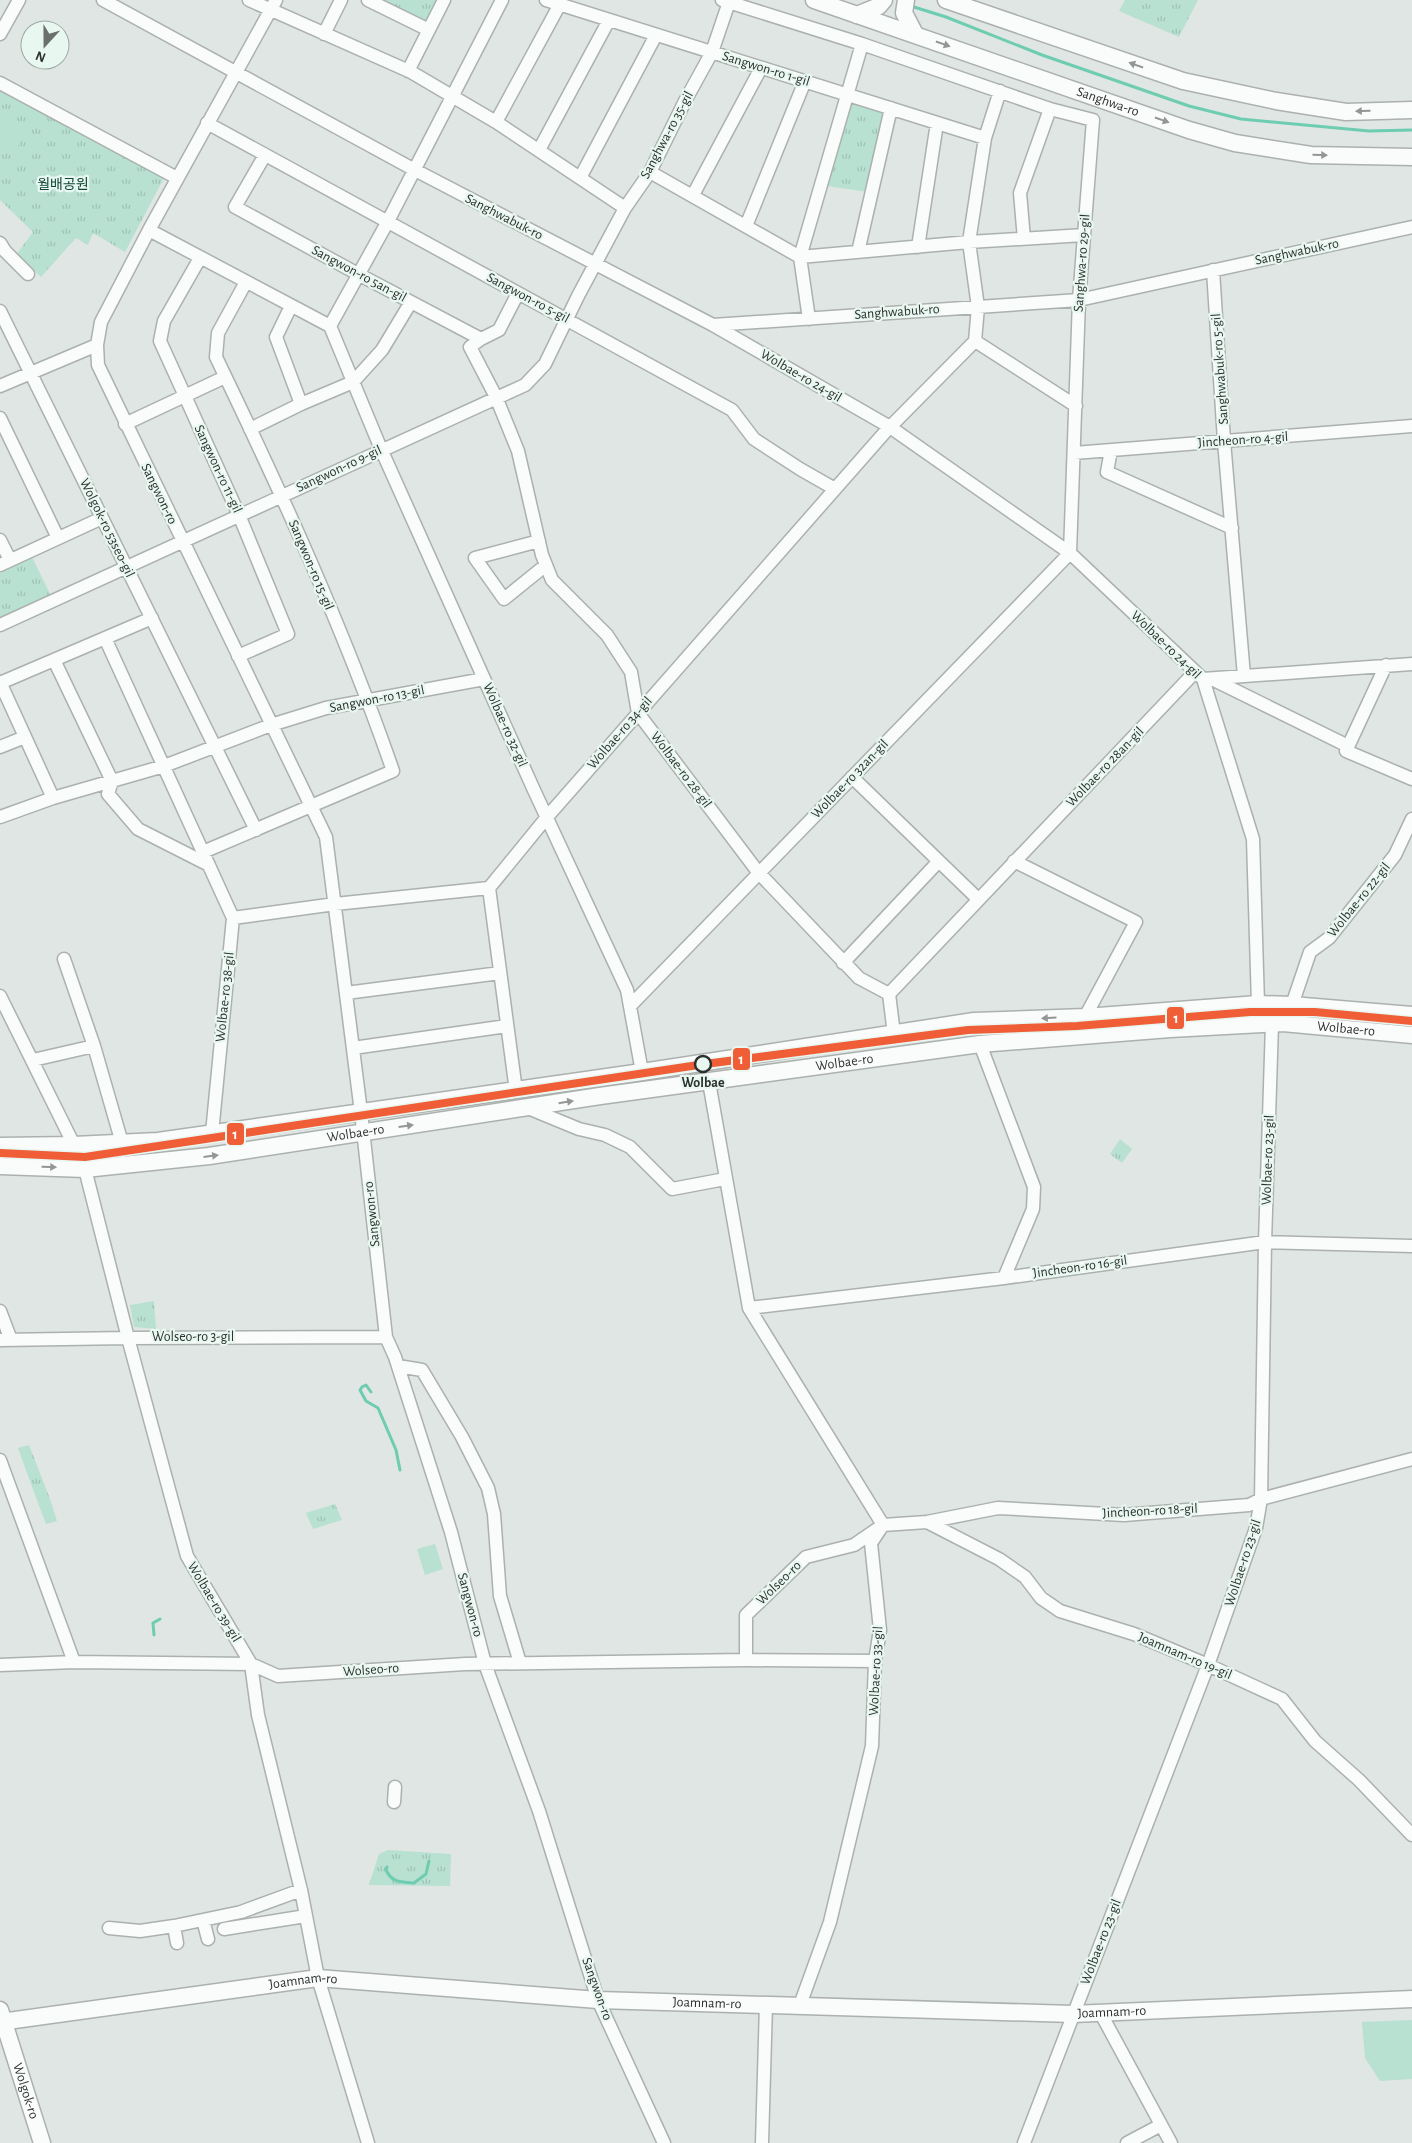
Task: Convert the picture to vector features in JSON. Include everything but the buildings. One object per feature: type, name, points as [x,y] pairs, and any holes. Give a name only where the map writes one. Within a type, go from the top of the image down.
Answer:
[{"type":"main road","name":"Sanghwa-ro","points":[[814,0],[1190,130],[1235,143],[1311,155],[1412,157]]},
{"type":"main road","points":[[857,15],[879,6],[884,0]]},
{"type":"main road","points":[[906,0],[904,13],[915,34]]},
{"type":"main road","points":[[946,0],[1184,81],[1276,101],[1346,112],[1412,110]]},
{"type":"main road","name":"Wolbae-ro","points":[[0,1146],[122,1144],[212,1133],[516,1091],[974,1021],[1085,1016],[1258,1004],[1412,1015]]},
{"type":"main road","name":"Wolbae-ro","points":[[0,1166],[85,1168],[263,1149],[363,1132],[904,1053],[980,1044],[1151,1030],[1272,1024],[1303,1024],[1412,1035]]},
{"type":"main road","name":"Joamnam-ro","points":[[2,2018],[318,1978],[598,2000],[1074,2014],[1412,1999]]},
{"type":"main road","name":"Wolgok-ro","points":[[2,2018],[42,2143]]},
{"type":"street","points":[[0,34],[19,0]]},
{"type":"street","name":"Sanghwabuk-ro","points":[[103,0],[413,170],[713,325],[1079,300],[1412,227]]},
{"type":"street","points":[[248,0],[273,6],[324,34],[408,71],[496,122],[625,208]]},
{"type":"street","points":[[324,34],[341,0]]},
{"type":"street","points":[[368,0],[429,30]]},
{"type":"street","points":[[408,71],[444,0]]},
{"type":"street","points":[[149,230],[330,326],[502,0]]},
{"type":"street","name":"Sangwon-ro 1-gil","points":[[546,0],[985,138]]},
{"type":"street","points":[[725,1],[862,44],[1050,109],[1020,193],[1024,239]]},
{"type":"street","name":"Sanghwa-ro 35-gil","points":[[596,264],[625,208],[650,172],[685,100],[712,52],[725,1]]},
{"type":"street","points":[[496,122],[560,4]]},
{"type":"street","name":"Sangwon-ro","points":[[273,6],[177,178],[101,322],[97,345],[98,366],[326,837],[361,1112],[386,1337],[398,1366],[451,1532],[485,1664],[539,1811],[598,2000],[664,2143]]},
{"type":"street","points":[[539,150],[609,20]]},
{"type":"street","points":[[580,178],[656,35]]},
{"type":"street","points":[[809,319],[800,257],[862,44]]},
{"type":"street","points":[[693,196],[761,68]]},
{"type":"street","points":[[746,226],[805,81]]},
{"type":"street","points":[[0,83],[177,178]]},
{"type":"street","points":[[890,427],[975,341],[978,307],[969,242],[985,138],[1000,92]]},
{"type":"street","points":[[858,252],[891,108]]},
{"type":"street","name":"Sanghwa-ro 29-gil","points":[[1050,109],[1093,120],[1079,300],[1070,554]]},
{"type":"street","name":"Sangwon-ro 5-gil","points":[[207,123],[386,223],[567,318],[732,410],[754,439],[835,489]]},
{"type":"street","points":[[918,247],[937,123]]},
{"type":"street","name":"Sangwon-ro 5an-gil","points":[[265,155],[235,206],[481,339]]},
{"type":"street","points":[[650,172],[800,257],[969,242],[1084,235]]},
{"type":"street","points":[[2,250],[28,274]]},
{"type":"street","name":"Sangwon-ro 11-gil","points":[[200,258],[164,321],[160,341],[240,515],[288,634],[238,656]]},
{"type":"street","name":"Sangwon-ro 9-gil","points":[[0,625],[525,384],[545,364],[596,264]]},
{"type":"street","name":"Sanghwabuk-ro 5-gil","points":[[1213,270],[1224,441],[1244,676]]},
{"type":"street","name":"Sangwon-ro 15-gil","points":[[246,282],[218,334],[216,357],[282,495],[368,700],[393,771],[311,807]]},
{"type":"street","points":[[496,397],[470,347],[499,330],[518,292]]},
{"type":"street","points":[[250,429],[301,404],[353,382],[382,350],[410,302]]},
{"type":"street","points":[[291,306],[276,338],[301,404]]},
{"type":"street","name":"Wolgok-ro 53seo-gil","points":[[0,311],[256,830]]},
{"type":"street","name":"Wolbae-ro 24-gil","points":[[713,325],[890,427],[1070,554],[1203,677],[1253,839],[1258,1004]]},
{"type":"street","name":"Wolbae-ro 32-gil","points":[[330,326],[382,449],[484,679],[627,990],[642,1072]]},
{"type":"street","points":[[975,341],[1076,406]]},
{"type":"street","points":[[0,386],[97,345]]},
{"type":"street","points":[[125,424],[225,377]]},
{"type":"street","name":"Wolbae-ro 28-gil","points":[[496,397],[518,451],[538,541],[552,580],[608,636],[631,672],[638,713],[758,872],[859,978],[889,994]]},
{"type":"street","points":[[0,418],[58,538]]},
{"type":"street","name":"Jincheon-ro 4-gil","points":[[1074,452],[1412,426]]},
{"type":"street","name":"Wolbae-ro 34-gil","points":[[490,888],[546,817],[890,427]]},
{"type":"street","points":[[1111,450],[1107,472],[1232,528]]},
{"type":"street","points":[[0,540],[5,562],[102,518]]},
{"type":"street","points":[[538,541],[475,558],[504,599],[546,565]]},
{"type":"street","name":"Wolbae-ro 32an-gil","points":[[630,1006],[758,872],[1070,554]]},
{"type":"street","points":[[54,798],[0,682],[152,618]]},
{"type":"street","name":"Wolbae-ro 38-gil","points":[[105,638],[233,918],[212,1133]]},
{"type":"street","points":[[54,660],[112,781],[108,794],[138,829],[209,865]]},
{"type":"street","points":[[1203,677],[1244,676],[1412,664]]},
{"type":"street","points":[[1347,749],[1386,665]]},
{"type":"street","points":[[1203,677],[1347,749],[1412,779]]},
{"type":"street","name":"Wolbae-ro 28an-gil","points":[[889,994],[1014,861],[1203,677]]},
{"type":"street","name":"Sangwon-ro 13-gil","points":[[0,817],[54,798],[164,766],[271,725],[326,708],[484,679]]},
{"type":"street","points":[[0,747],[25,736]]},
{"type":"street","points":[[852,776],[978,899]]},
{"type":"street","points":[[204,852],[311,807]]},
{"type":"street","name":"Wolbae-ro 22-gil","points":[[1292,1005],[1310,952],[1329,938],[1395,855],[1412,819]]},
{"type":"street","points":[[843,963],[939,861]]},
{"type":"street","points":[[1014,861],[1136,922],[1085,1016]]},
{"type":"street","points":[[233,918],[335,904],[490,888],[516,1091]]},
{"type":"street","points":[[64,959],[94,1046],[122,1144]]},
{"type":"street","points":[[346,993],[500,973]]},
{"type":"street","points":[[889,994],[894,1034]]},
{"type":"street","points":[[0,996],[74,1145]]},
{"type":"street","name":"Wolbae-ro 23-gil","points":[[1024,2143],[1208,1665],[1256,1528],[1261,1499],[1265,1242],[1272,1024]]},
{"type":"street","points":[[353,1048],[507,1026]]},
{"type":"street","points":[[980,1044],[1034,1187],[1034,1209],[1004,1278]]},
{"type":"street","points":[[33,1060],[94,1046]]},
{"type":"street","points":[[709,1082],[724,1179],[749,1308],[883,1525]]},
{"type":"street","points":[[528,1108],[579,1129],[605,1135],[630,1147],[672,1189],[724,1179]]},
{"type":"street","name":"Wolbae-ro 39-gil","points":[[85,1168],[128,1338],[187,1556],[251,1664],[258,1715],[301,1890],[318,1978],[368,2143]]},
{"type":"street","name":"Jincheon-ro 16-gil","points":[[749,1308],[1004,1278],[1265,1242],[1412,1246]]},
{"type":"street","points":[[0,1311],[6,1340]]},
{"type":"street","name":"Wolseo-ro 3-gil","points":[[6,1340],[386,1337]]},
{"type":"street","points":[[398,1366],[422,1370],[458,1430],[488,1488],[494,1514],[500,1596],[520,1664]]},
{"type":"street","name":"Jincheon-ro 18-gil","points":[[883,1525],[927,1522],[998,1508],[1124,1515],[1249,1505],[1261,1499],[1412,1459]]},
{"type":"street","points":[[0,1460],[74,1662]]},
{"type":"street","name":"Joamnam-ro 19-gil","points":[[927,1522],[998,1559],[1025,1577],[1041,1598],[1060,1611],[1134,1634],[1282,1699],[1315,1741],[1359,1780],[1412,1836]]},
{"type":"street","name":"Wolseo-ro","points":[[746,1660],[746,1615],[806,1557],[854,1545],[883,1525]]},
{"type":"street","name":"Wolbae-ro 33-gil","points":[[800,2005],[830,1922],[872,1746],[875,1661],[880,1630],[871,1543],[883,1525]]},
{"type":"street","name":"Wolseo-ro","points":[[0,1665],[74,1662],[251,1664],[278,1676],[485,1664],[746,1660],[875,1661]]},
{"type":"street","points":[[394,1802],[395,1787]]},
{"type":"street","points":[[109,1928],[140,1931],[174,1926],[241,1912],[301,1890]]},
{"type":"street","points":[[224,1928],[306,1916]]},
{"type":"street","points":[[203,1920],[208,1939]]},
{"type":"street","points":[[174,1926],[177,1943]]},
{"type":"street","points":[[762,2143],[766,2004]]},
{"type":"street","points":[[1100,2012],[1171,2143]]},
{"type":"street","points":[[1127,2143],[1161,2125]]},
{"type":"green space","points":[[375,0],[441,0],[430,22],[423,24]]},
{"type":"green space","points":[[1125,0],[1198,0],[1179,37],[1119,11]]},
{"type":"green space","name":"월배공원","points":[[0,91],[164,178],[125,252],[93,233],[88,245],[76,238],[41,277],[16,255],[33,232],[0,200]]},
{"type":"green space","points":[[851,101],[887,112],[868,192],[827,186]]},
{"type":"green space","points":[[1,120],[25,133],[13,156],[0,149]]},
{"type":"green space","points":[[32,557],[51,596],[0,619],[0,573]]},
{"type":"green space","points":[[1120,1139],[1132,1149],[1122,1163],[1110,1154]]},
{"type":"green space","points":[[154,1301],[156,1329],[134,1327],[130,1305]]},
{"type":"green space","points":[[29,1445],[50,1499],[38,1503],[18,1448]]},
{"type":"green space","points":[[50,1499],[57,1521],[46,1524],[38,1503]]},
{"type":"green space","points":[[335,1504],[342,1520],[313,1529],[306,1513]]},
{"type":"green space","points":[[435,1544],[443,1569],[425,1575],[417,1549]]},
{"type":"green space","points":[[388,1850],[451,1854],[450,1886],[369,1885],[379,1854]]},
{"type":"green space","points":[[1412,2020],[1412,2079],[1380,2081],[1365,2058],[1362,2022]]},
{"type":"waterway","points":[[914,7],[946,17],[1042,55],[1189,106],[1241,119],[1369,131],[1412,130]]},
{"type":"waterway","points":[[371,1392],[366,1385],[360,1390],[366,1401],[378,1408],[396,1450],[400,1470]]},
{"type":"waterway","points":[[154,1635],[153,1623],[160,1619]]},
{"type":"waterway","points":[[387,1867],[388,1874],[394,1880],[414,1883],[426,1874],[429,1861]]},
{"type":"transit line","name":"1","points":[[0,1153],[85,1157],[705,1064],[968,1030],[1077,1026],[1250,1012],[1315,1012],[1412,1021]]},
{"type":"place","name":"Wolbae","points":[[703,1064]]}]
